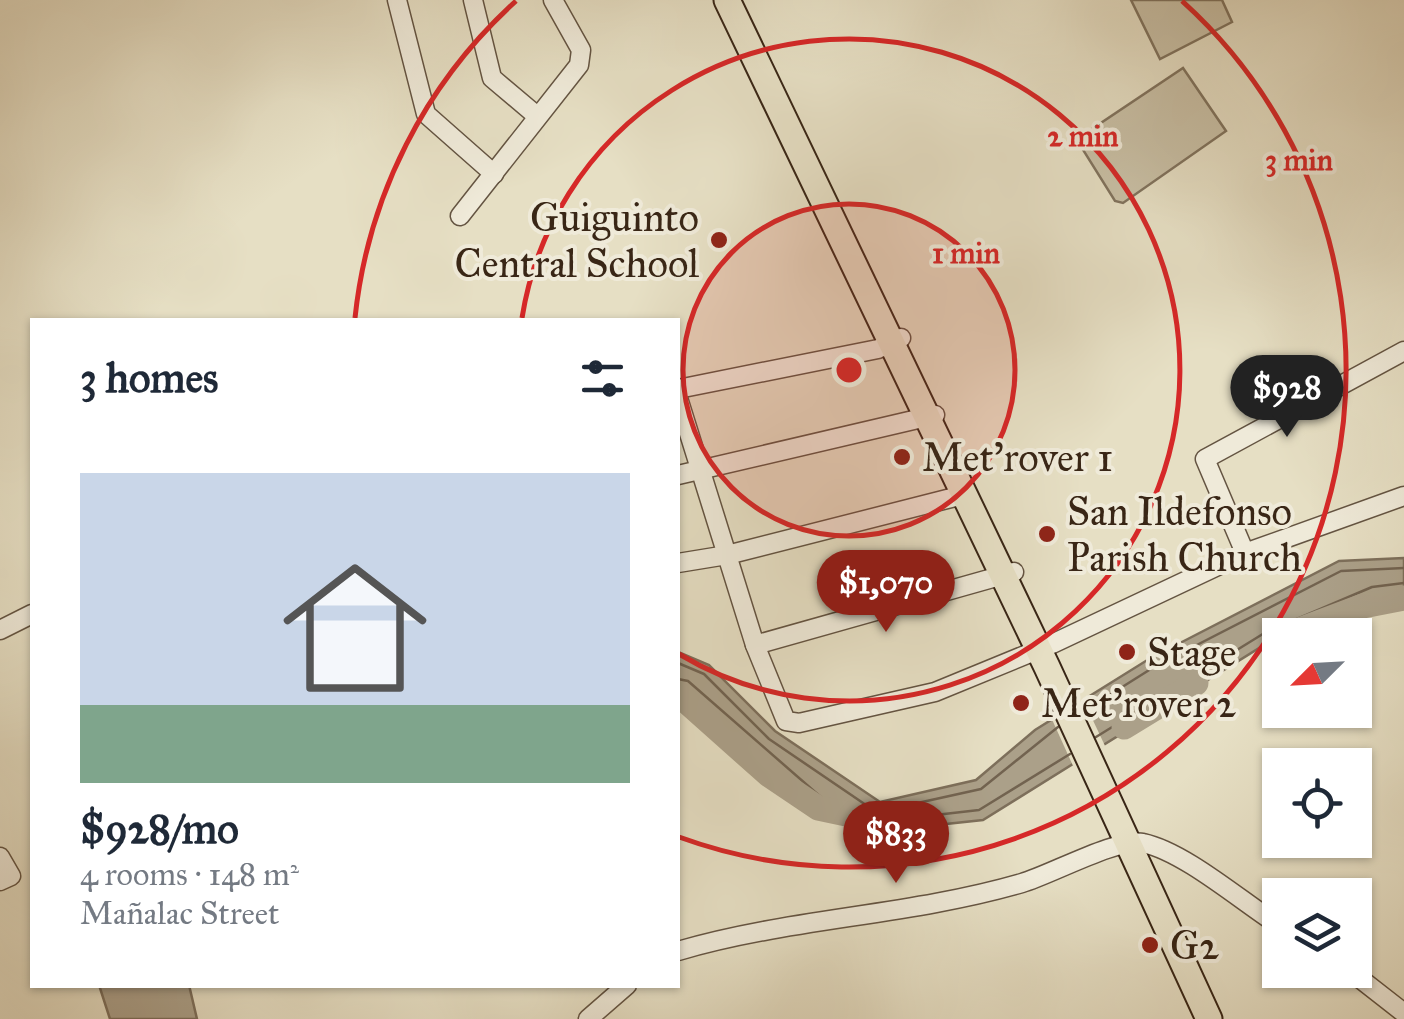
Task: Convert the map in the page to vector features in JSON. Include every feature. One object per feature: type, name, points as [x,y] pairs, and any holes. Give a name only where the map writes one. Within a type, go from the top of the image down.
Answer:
[{"type":"highway","points":[[727,0],[1049,655],[1136,842],[1209,1019]]},
{"type":"highway","points":[[744,0],[896,341]]},
{"type":"highway","points":[[932,416],[962,495],[1009,575]]},
{"type":"highway","points":[[1136,842],[1225,1019]]},
{"type":"street","points":[[397,0],[426,114],[494,174]]},
{"type":"street","points":[[473,0],[492,78],[537,116]]},
{"type":"street","points":[[460,216],[582,58],[553,0]]},
{"type":"street","points":[[680,389],[896,341]]},
{"type":"street","points":[[1245,553],[1205,459],[1404,351]]},
{"type":"street","points":[[680,404],[778,708],[786,721],[799,723],[935,692],[1049,655],[1245,553],[1404,496]]},
{"type":"street","points":[[680,475],[932,416]]},
{"type":"street","points":[[680,563],[727,555],[962,495]]},
{"type":"street","points":[[755,645],[1009,575]]},
{"type":"street","points":[[0,630],[30,615]]},
{"type":"street","points":[[680,951],[974,896],[1053,874],[1136,842],[1262,916]]},
{"type":"street","points":[[0,857],[11,876],[0,881]]},
{"type":"street","points":[[588,1019],[624,988]]},
{"type":"street","points":[[1372,988],[1404,1013]]},
{"type":"shaded area","points":[[1131,0],[1222,0],[1232,22],[1160,59]]},
{"type":"shaded area","points":[[1183,68],[1226,131],[1123,203],[1115,201],[1080,145],[1080,137]]},
{"type":"water","points":[[1404,558],[1404,592],[1376,597],[1323,618],[1262,618],[1262,646],[983,820],[918,827],[835,822],[680,687],[680,653],[709,665],[775,731],[880,802],[976,780],[1035,730],[1149,659],[1339,561]]},
{"type":"water","points":[[100,988],[190,988],[197,1019],[110,1019]]},
{"type":"pier","points":[[1081,695],[1106,748],[1074,768],[1050,715]]},
{"type":"waterway","points":[[1331,618],[1363,606],[1404,598]]},
{"type":"waterway","points":[[1124,727],[1196,683]]},
{"type":"waterway","points":[[680,696],[769,775],[818,808],[851,815]]},
{"type":"place","name":"Guiguinto Central School","points":[[719,240]]},
{"type":"place","name":"Met'rover 1","points":[[902,457]]},
{"type":"place","name":"San Ildefonso Parish Church","points":[[1047,534]]},
{"type":"place","name":"Stage","points":[[1127,652]]},
{"type":"place","name":"Met'rover 2","points":[[1021,703]]},
{"type":"place","name":"G2","points":[[1150,945]]}]
